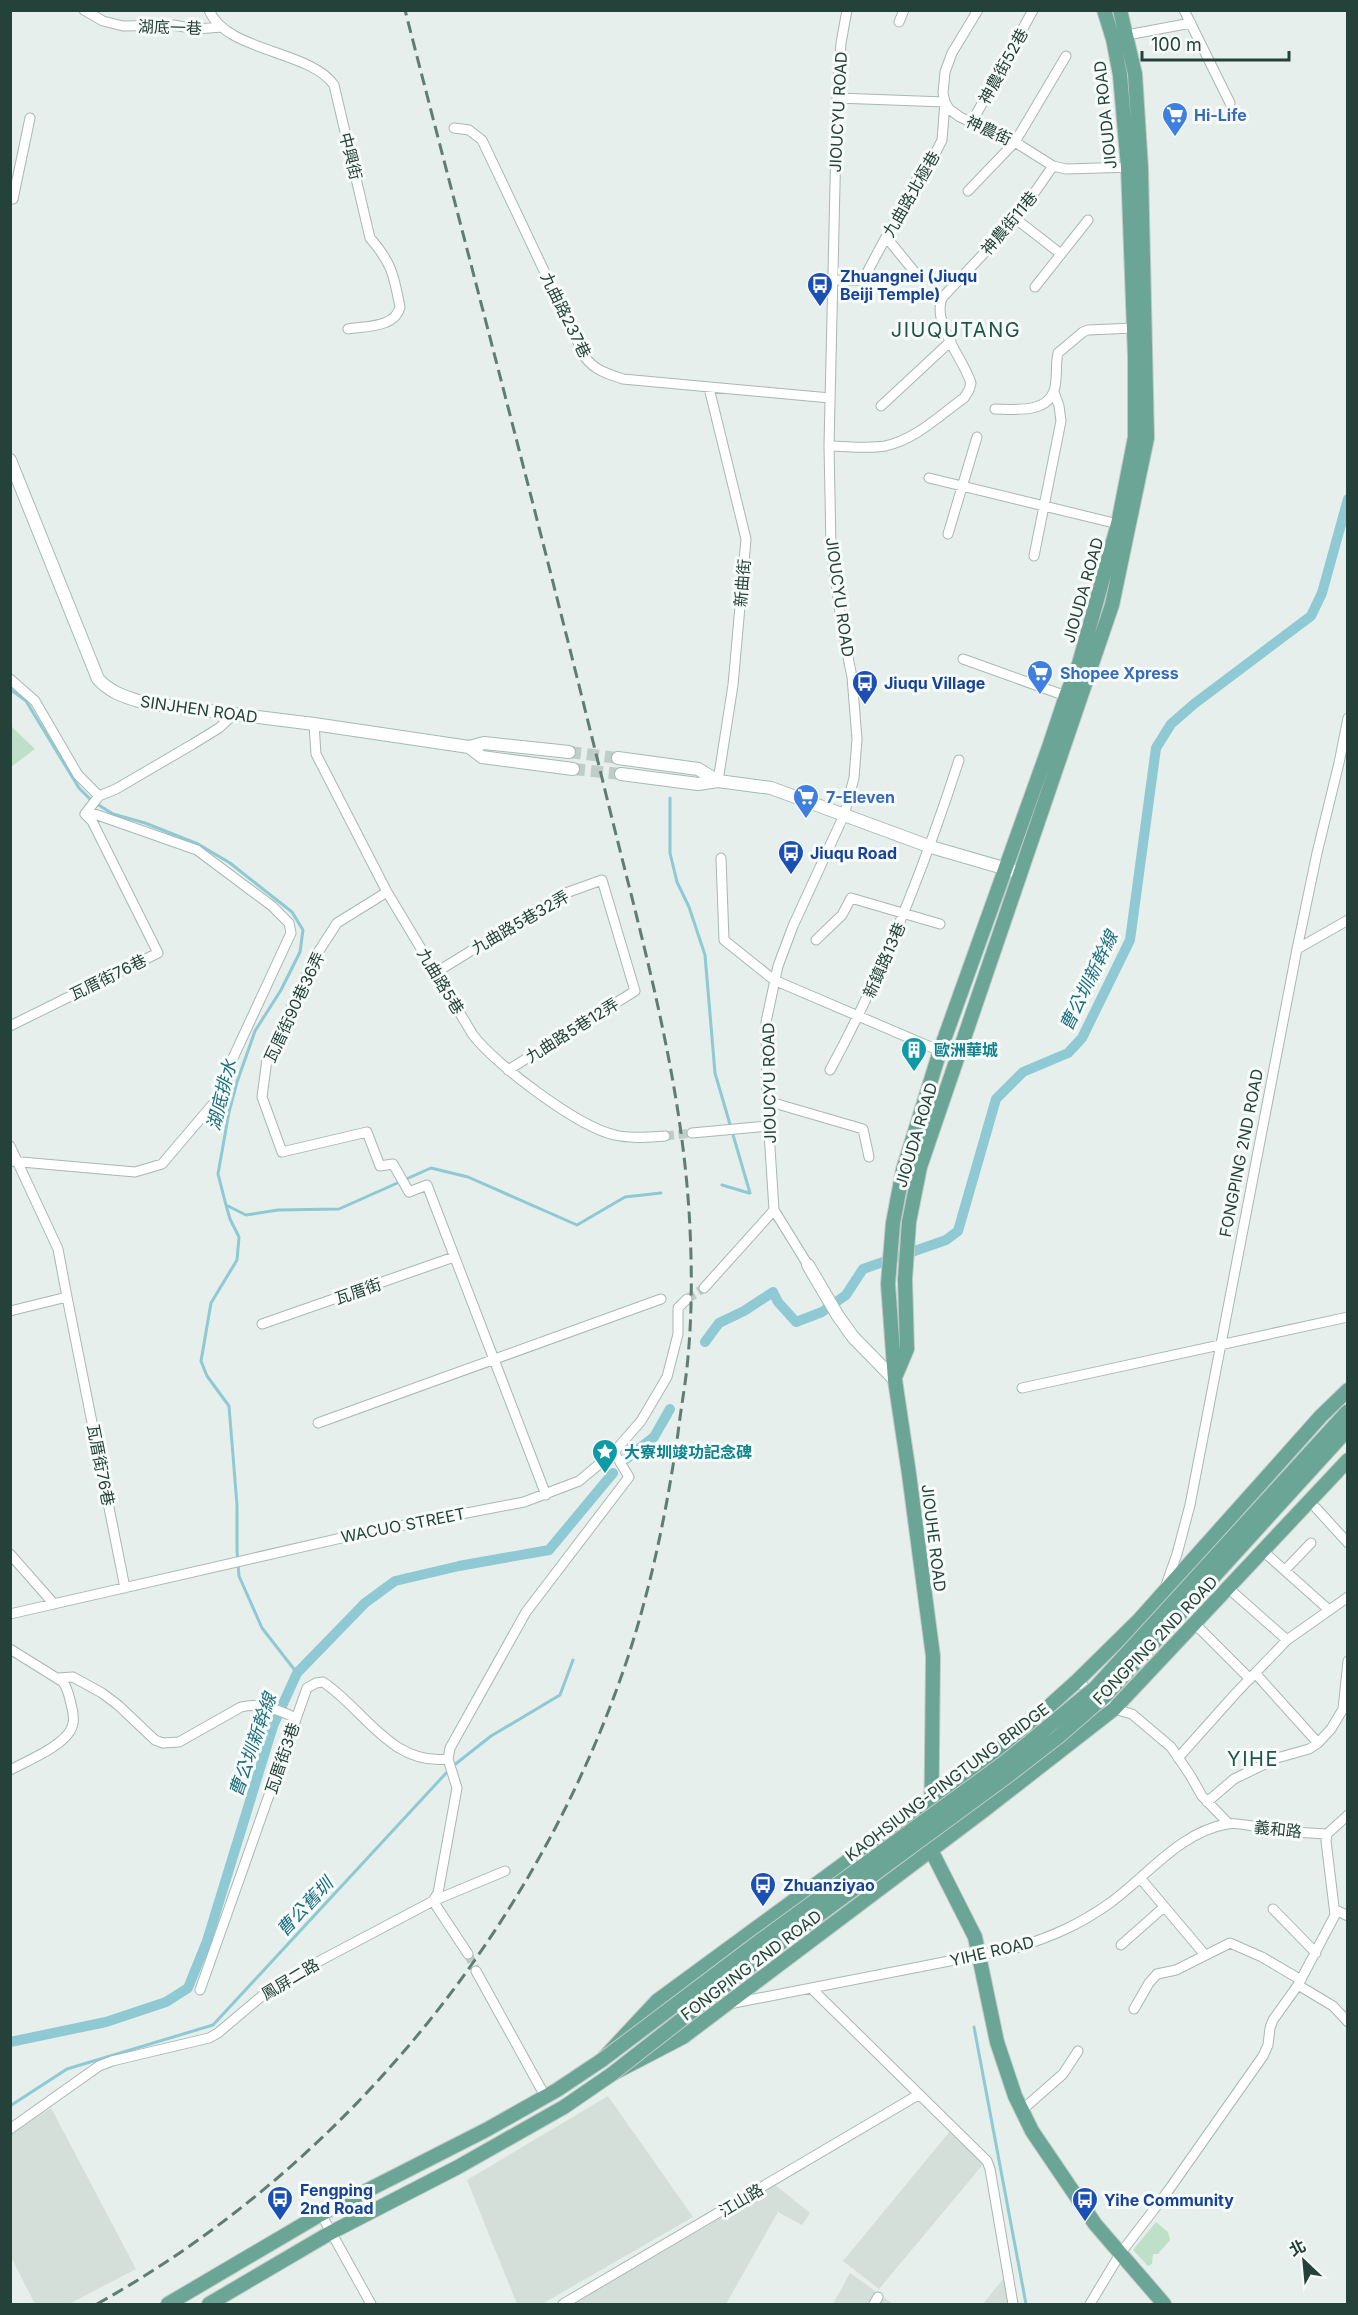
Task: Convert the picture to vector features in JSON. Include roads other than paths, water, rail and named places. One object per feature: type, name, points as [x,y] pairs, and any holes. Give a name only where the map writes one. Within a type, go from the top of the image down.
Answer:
[{"type":"main road","name":"JIOUDA ROAD","points":[[895,1380],[907,1349],[905,1279],[909,1222],[920,1167],[1112,605],[1148,438],[1134,167],[1120,75],[1113,39],[1104,10]]},
{"type":"main road","name":"JIOUDA ROAD","points":[[888,1284],[893,1223],[903,1170],[940,1051],[1079,664],[1118,524],[1135,437],[1135,74],[1120,10]]},
{"type":"main road","name":"JIOUHE ROAD","points":[[888,1284],[895,1380],[933,1656],[931,1850]]},
{"type":"main road","name":"FONGPING 2ND ROAD","points":[[168,2304],[321,2214],[486,2130],[602,2060],[657,2001],[1007,1744],[1077,1681],[1163,1592],[1347,1390]]},
{"type":"main road","name":"KAOHSIUNG-PINGTUNG BRIDGE","points":[[602,2060],[757,1943],[1005,1762],[1086,1695],[1145,1634],[1347,1411]]},
{"type":"main road","name":"KAOHSIUNG-PINGTUNG BRIDGE","points":[[612,2074],[764,1955],[1010,1774],[1105,1696],[1347,1429]]},
{"type":"main road","name":"FONGPING 2ND ROAD","points":[[209,2304],[330,2234],[564,2107],[612,2074],[683,2037],[931,1850],[1114,1708],[1347,1460]]},
{"type":"main road","points":[[931,1850],[975,1937],[997,2042],[1015,2096],[1032,2131],[1077,2198],[1120,2254],[1164,2304]]},
{"type":"street","name":"湖底一巷","points":[[84,10],[103,21],[123,26],[172,25],[196,29],[222,27]]},
{"type":"street","name":"中興街","points":[[209,10],[222,27],[238,38],[322,72],[334,85],[370,238],[386,257],[392,270],[400,307],[399,313],[391,322],[348,329]]},
{"type":"street","name":"JIOUCYU ROAD","points":[[847,10],[841,43],[837,98],[829,446],[831,547],[842,627],[852,677],[857,739],[854,778],[844,815],[793,926],[774,980],[766,1022],[767,1101],[774,1210],[838,1316],[853,1337],[895,1380]]},
{"type":"street","points":[[898,22],[904,10]]},
{"type":"street","name":"九曲路北極巷","points":[[833,280],[863,280],[916,179],[932,160],[942,140],[945,72],[952,53],[978,10]]},
{"type":"street","name":"神農街52巷","points":[[972,122],[1033,10]]},
{"type":"street","points":[[1184,10],[1230,103]]},
{"type":"street","points":[[1127,35],[1191,23]]},
{"type":"street","points":[[968,191],[1014,141],[1066,56]]},
{"type":"street","points":[[837,98],[945,102]]},
{"type":"street","name":"神農街","points":[[945,102],[949,109],[1014,141],[1053,166],[1066,169],[1134,167]]},
{"type":"street","points":[[13,199],[30,118]]},
{"type":"street","name":"九曲路237巷","points":[[454,128],[469,130],[482,140],[579,346],[591,365],[600,371],[623,379],[830,398]]},
{"type":"street","name":"神農街11巷","points":[[951,341],[940,318],[942,298],[1016,219],[1053,166]]},
{"type":"street","points":[[1016,219],[1061,254]]},
{"type":"street","points":[[1035,287],[1088,220]]},
{"type":"street","points":[[886,237],[918,276]]},
{"type":"street","points":[[1034,556],[1061,421],[1054,392],[1058,353],[1088,330],[1134,328]]},
{"type":"street","points":[[829,446],[875,447],[896,443],[909,438],[964,398],[971,383],[951,341],[881,406]]},
{"type":"street","name":"新曲街","points":[[710,388],[746,539],[733,685],[718,781]]},
{"type":"street","points":[[995,409],[1024,410],[1038,406],[1054,392]]},
{"type":"street","points":[[948,534],[977,437]]},
{"type":"street","name":"SINJHEN ROAD","points":[[10,460],[98,679],[118,695],[145,703],[314,724],[470,747],[484,743],[569,752]]},
{"type":"street","points":[[929,478],[1118,524]]},
{"type":"street","points":[[963,659],[1066,696]]},
{"type":"street","points":[[10,679],[35,701],[78,775],[99,796]]},
{"type":"street","points":[[89,812],[99,796],[116,789],[194,744],[219,728],[234,714]]},
{"type":"street","name":"FONGPING 2ND ROAD","points":[[1163,1592],[1177,1554],[1190,1505],[1297,949],[1347,718]]},
{"type":"street","name":"九曲路5巷","points":[[314,724],[316,754],[387,892],[473,1035],[485,1051],[572,1116],[612,1135],[665,1136]]},
{"type":"street","name":"SINJHEN ROAD","points":[[470,747],[482,757],[573,769]]},
{"type":"street","points":[[618,758],[698,769],[718,781]]},
{"type":"street","name":"新鎮路13巷","points":[[830,1070],[859,1017],[904,913],[931,847],[959,760]]},
{"type":"street","points":[[621,774],[698,784],[718,781],[771,788],[931,847],[1021,873]]},
{"type":"street","name":"瓦厝街90巷36弄","points":[[15,1162],[135,1172],[162,1164],[224,1091],[233,1058],[291,933],[289,923],[272,906],[197,850],[89,812]]},
{"type":"street","name":"瓦厝街76巷","points":[[10,1026],[158,953],[92,821],[85,814],[89,812]]},
{"type":"street","points":[[721,858],[724,940],[774,980],[940,1051]]},
{"type":"street","name":"九曲路5巷32弄","points":[[435,973],[563,894],[602,880],[635,991]]},
{"type":"street","name":"瓦厝街90巷36弄","points":[[387,892],[337,923],[315,957],[267,1059],[262,1097],[282,1152],[367,1132],[380,1166],[393,1164],[409,1192],[427,1185],[454,1257]]},
{"type":"street","points":[[816,940],[842,915],[851,898],[940,924]]},
{"type":"street","points":[[1297,949],[1347,920]]},
{"type":"street","name":"九曲路5巷12弄","points":[[508,1070],[635,991]]},
{"type":"street","points":[[767,1101],[863,1129],[869,1157]]},
{"type":"street","points":[[692,1133],[768,1126]]},
{"type":"street","points":[[10,1146],[15,1162],[58,1249],[67,1297],[10,1311]]},
{"type":"street","points":[[704,1288],[774,1210]]},
{"type":"street","points":[[454,1257],[546,1495]]},
{"type":"street","name":"瓦厝街","points":[[262,1324],[454,1257]]},
{"type":"street","name":"瓦厝街76巷","points":[[67,1297],[125,1588]]},
{"type":"street","points":[[318,1423],[661,1299]]},
{"type":"street","name":"WACUO STREET","points":[[10,1614],[363,1533],[524,1502],[579,1481],[614,1452],[641,1422],[667,1377],[678,1334],[678,1308],[687,1299]]},
{"type":"street","points":[[1022,1388],[1347,1317]]},
{"type":"street","points":[[468,1954],[433,1900],[438,1893],[457,1788],[449,1762],[450,1748],[526,1612],[629,1477],[614,1452]]},
{"type":"street","points":[[1316,1508],[1347,1544]]},
{"type":"street","points":[[1285,1570],[1311,1543]]},
{"type":"street","points":[[1263,1551],[1329,1610]]},
{"type":"street","points":[[10,1554],[54,1604]]},
{"type":"street","points":[[1228,1588],[1287,1640]]},
{"type":"street","points":[[1178,1758],[1287,1640],[1347,1597]]},
{"type":"street","points":[[1195,1624],[1253,1676],[1318,1743]]},
{"type":"street","points":[[10,1649],[58,1678],[67,1688],[74,1717],[69,1733],[49,1749],[10,1770]]},
{"type":"street","points":[[1207,1802],[1234,1779],[1277,1758],[1309,1749],[1318,1743],[1331,1729],[1343,1709],[1347,1661]]},
{"type":"street","points":[[58,1678],[73,1677],[102,1693],[118,1705],[154,1740],[171,1744],[179,1742],[241,1707],[258,1704],[293,1717]]},
{"type":"street","points":[[1077,1681],[1114,1708],[1132,1714],[1171,1748],[1207,1802],[1228,1823]]},
{"type":"street","name":"瓦厝街3巷","points":[[200,1990],[293,1717],[307,1688],[323,1682],[380,1735],[412,1754],[432,1761],[449,1762]]},
{"type":"street","points":[[1090,2304],[1120,2254],[1168,2191],[1206,2133],[1263,2056],[1274,2020],[1316,1953],[1335,1915],[1327,1834],[1347,1815]]},
{"type":"street","name":"義和路","points":[[1228,1823],[1298,1833],[1327,1834]]},
{"type":"street","name":"YIHE ROAD","points":[[724,2005],[1016,1948],[1077,1925],[1141,1879],[1168,1853],[1189,1839],[1228,1823]]},
{"type":"street","name":"鳳屏二路","points":[[10,2129],[99,2066],[209,2038],[276,1984],[433,1900],[505,1871]]},
{"type":"street","points":[[1141,1879],[1205,1955]]},
{"type":"street","points":[[1121,1945],[1164,1907]]},
{"type":"street","points":[[1273,1909],[1316,1953]]},
{"type":"street","points":[[1336,1910],[1347,1916]]},
{"type":"street","points":[[1134,2009],[1157,1974],[1176,1970],[1224,1945],[1234,1944],[1262,1957],[1299,1982],[1333,2006],[1347,2022]]},
{"type":"street","points":[[476,1971],[545,2096]]},
{"type":"street","points":[[812,1989],[987,2161],[1013,2304]]},
{"type":"street","points":[[1022,2110],[1062,2074],[1078,2051]]},
{"type":"street","name":"江山路","points":[[563,2304],[918,2095]]},
{"type":"street","points":[[321,2214],[330,2234],[371,2304]]},
{"type":"waterway","name":"曹公圳新幹線","points":[[705,1342],[719,1323],[744,1311],[773,1292],[778,1302],[796,1322],[822,1312],[846,1295],[863,1269],[946,1240],[958,1231],[996,1099],[1023,1072],[1068,1053],[1082,1038],[1130,940],[1156,748],[1171,724],[1194,704],[1311,616],[1322,593],[1348,499]]},
{"type":"waterway","name":"湖底排水","points":[[10,689],[26,701],[79,788],[91,800]]},
{"type":"waterway","points":[[670,798],[670,853],[677,882],[689,907],[705,955],[715,1073],[750,1193]]},
{"type":"waterway","name":"湖底排水","points":[[97,804],[113,814],[145,823],[198,844],[230,863],[292,912],[303,930],[300,952],[281,990],[255,1031],[237,1082],[218,1174],[226,1205],[246,1215],[278,1210],[339,1209],[431,1168],[468,1177],[577,1225],[625,1197],[661,1193]]},
{"type":"waterway","name":"湖底排水","points":[[722,1185],[749,1193]]},
{"type":"waterway","points":[[226,1205],[239,1237],[237,1260],[211,1303],[201,1361],[207,1376],[229,1406],[237,1505],[239,1576],[262,1628],[297,1673]]},
{"type":"waterway","name":"曹公圳新幹線","points":[[626,1459],[654,1437],[670,1409]]},
{"type":"waterway","name":"曹公圳新幹線","points":[[10,2042],[106,2022],[166,2002],[188,1988],[207,1941],[273,1726],[297,1673],[365,1603],[395,1581],[459,1566],[549,1550],[613,1473]]},
{"type":"waterway","name":"曹公舊圳","points":[[453,1766],[491,1736],[560,1695],[573,1660]]},
{"type":"waterway","name":"曹公舊圳","points":[[10,2106],[67,2069],[213,2025],[448,1771]]},
{"type":"waterway","points":[[974,2027],[1026,2304]]},
{"type":"tunnel","points":[[569,752],[618,758]]},
{"type":"tunnel","points":[[573,769],[621,774]]},
{"type":"tunnel","points":[[665,1136],[692,1133]]},
{"type":"tunnel","points":[[687,1299],[704,1288]]},
{"type":"tunnel","points":[[468,1954],[476,1971]]},
{"type":"railway","points":[[97,2304],[188,2247],[272,2182],[351,2109],[422,2030],[486,1944],[542,1852],[590,1757],[628,1657],[664,1518],[686,1376],[691,1309],[690,1229],[686,1172],[669,1058],[644,946],[578,682],[405,10]]},
{"type":"place","name":"Hi-Life","points":[[1175,138]]},
{"type":"place","name":"Zhuangnei (Jiuqu Beiji Temple)","points":[[820,308]]},
{"type":"place","name":"Shopee Xpress","points":[[1040,696]]},
{"type":"place","name":"Jiuqu Village","points":[[865,706]]},
{"type":"place","name":"7-Eleven","points":[[806,820]]},
{"type":"place","name":"Jiuqu Road","points":[[791,876]]},
{"type":"place","name":"歐洲華城","points":[[914,1073]]},
{"type":"place","name":"大寮圳竣功記念碑","points":[[605,1475]]},
{"type":"place","name":"Zhuanziyao","points":[[763,1908]]},
{"type":"place","name":"Fengping 2nd Road","points":[[280,2222]]},
{"type":"place","name":"Yihe Community","points":[[1085,2223]]},
{"type":"district","name":"JIUQUTANG","points":[[956,330]]},
{"type":"district","name":"YIHE","points":[[1253,1759]]}]
